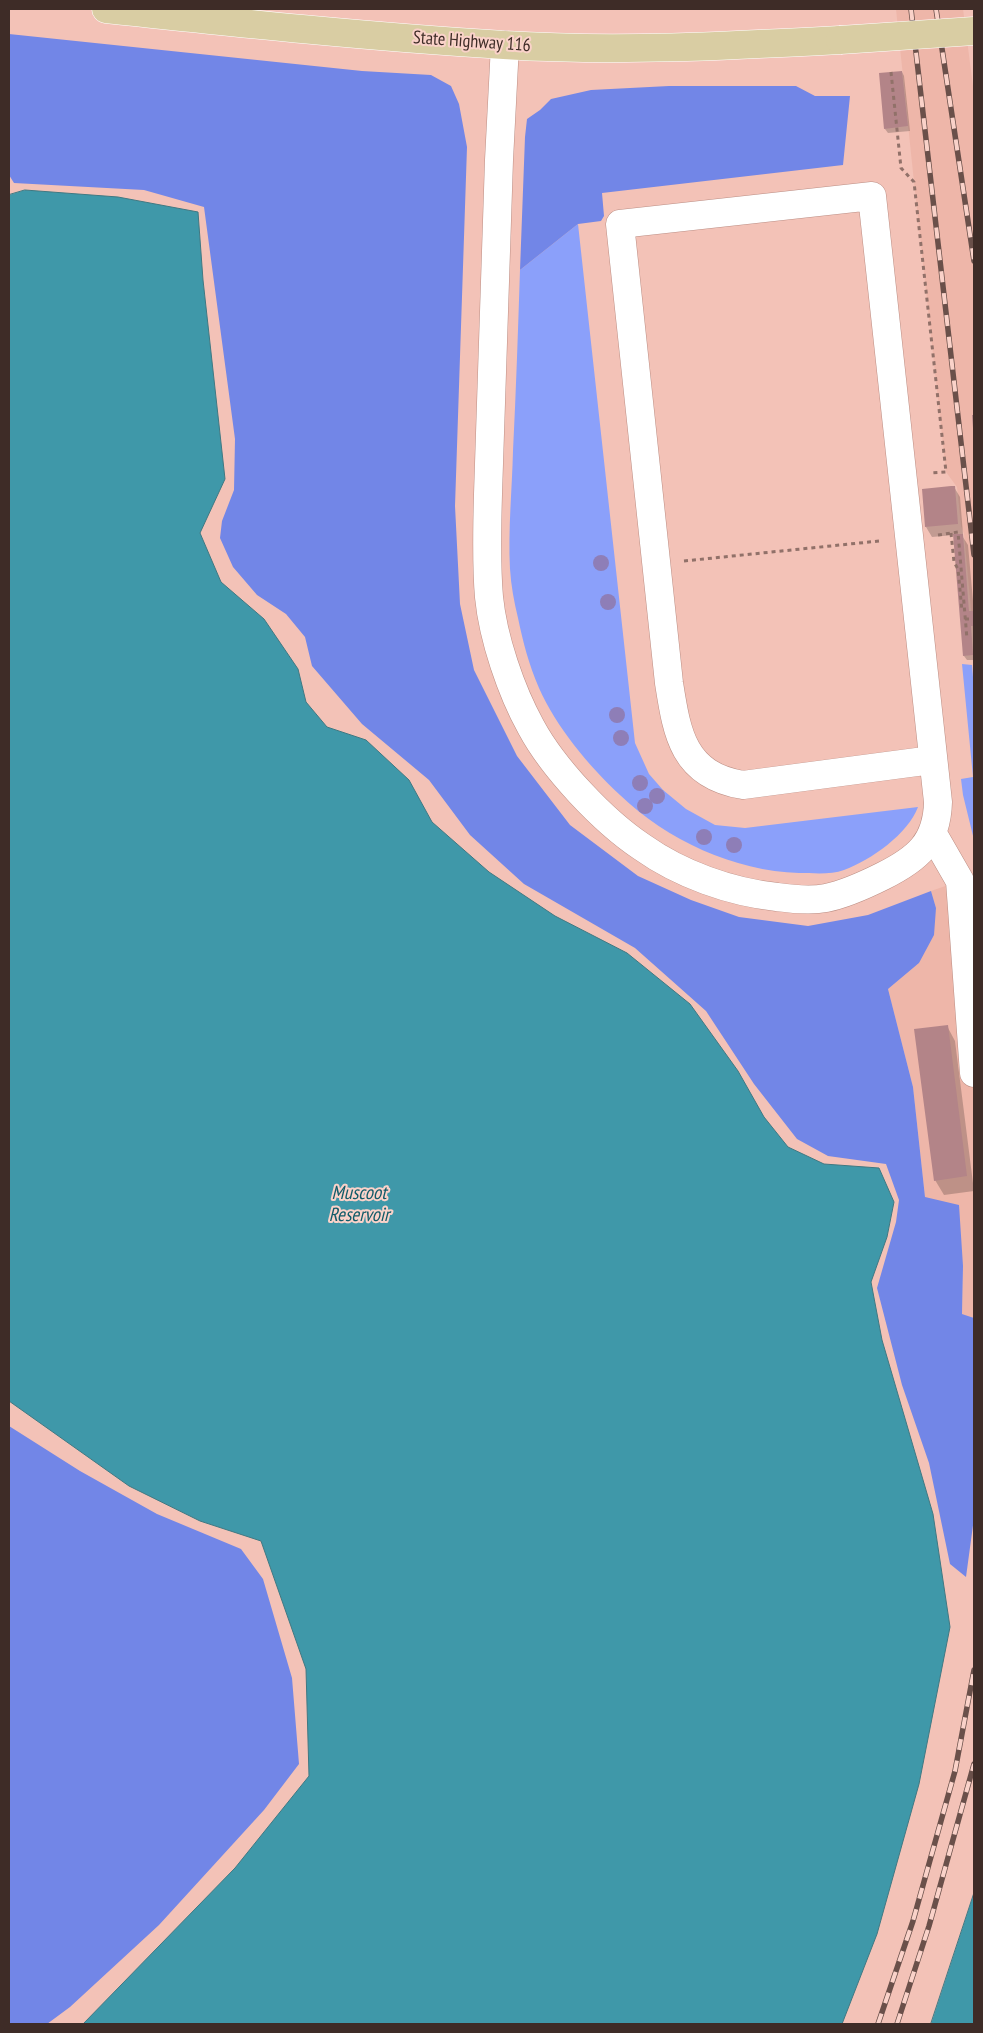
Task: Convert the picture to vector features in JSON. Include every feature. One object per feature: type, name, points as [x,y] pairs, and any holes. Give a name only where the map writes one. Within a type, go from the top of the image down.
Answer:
[{"type":"main road","name":"State Highway 116","points":[[106,9],[505,46],[628,48],[724,46],[974,30]]},
{"type":"lane","points":[[505,46],[499,160],[487,535],[489,597],[501,649],[514,690],[531,728],[556,765],[586,798],[642,848],[716,884],[757,895],[796,899],[824,899],[843,894],[903,866],[921,852],[933,834],[938,802],[872,196],[620,224],[656,564],[675,724],[683,745],[695,762],[710,774],[725,782],[743,785],[932,760]]},
{"type":"lane","points":[[933,834],[960,881],[974,1073]]},
{"type":"path","points":[[890,72],[901,168],[914,182],[946,472],[922,474]]},
{"type":"path","points":[[656,564],[958,532],[967,639],[958,569],[954,562],[951,533]]},
{"type":"path","points":[[965,619],[974,619]]},
{"type":"shaded area","points":[[896,9],[963,9],[974,94],[974,643],[964,534],[961,526],[957,487],[946,472]]},
{"type":"shaded area","points":[[9,34],[362,71],[431,75],[451,86],[459,104],[467,147],[455,506],[460,604],[474,670],[517,756],[570,825],[638,876],[691,900],[739,917],[808,926],[868,915],[931,891],[936,908],[934,935],[919,963],[888,989],[913,1087],[925,1197],[959,1205],[963,1266],[962,1314],[974,1318],[974,1518],[966,1577],[950,1564],[929,1463],[902,1385],[877,1288],[896,1222],[899,1200],[886,1164],[828,1156],[797,1139],[754,1084],[706,1011],[635,948],[524,884],[470,835],[429,780],[362,724],[312,666],[305,637],[286,614],[257,595],[233,567],[220,538],[222,521],[234,490],[235,439],[204,207],[144,190],[14,183],[9,175]]},
{"type":"shaded area","points":[[669,86],[796,86],[815,96],[850,96],[843,165],[602,193],[604,216],[601,221],[578,224],[520,270],[527,119],[551,99],[591,90]]},
{"type":"shaded area","points":[[578,224],[635,743],[649,774],[663,790],[686,809],[715,825],[745,828],[918,807],[906,827],[897,836],[877,853],[855,866],[839,872],[828,873],[775,871],[726,859],[680,839],[659,826],[620,795],[585,759],[554,717],[535,679],[520,627],[510,569],[520,270]]},
{"type":"shaded area","points":[[962,664],[972,665],[974,689],[974,840],[961,779],[973,777]]},
{"type":"shaded area","points":[[974,876],[974,1318],[962,1314],[963,1266],[925,1197],[913,1087],[888,989],[919,963],[936,908],[931,891]]},
{"type":"shaded area","points":[[9,1426],[80,1471],[157,1514],[241,1549],[263,1579],[292,1678],[299,1764],[264,1810],[159,1925],[70,2007],[47,2024],[9,2024]]},
{"type":"water","name":"Muscoot Reservoir","points":[[25,190],[118,197],[198,212],[203,280],[225,479],[200,533],[221,582],[264,619],[298,669],[306,702],[327,727],[366,740],[409,780],[432,822],[489,872],[555,916],[627,953],[690,1004],[738,1071],[764,1117],[788,1147],[824,1164],[879,1168],[894,1202],[887,1237],[871,1282],[882,1340],[933,1514],[950,1627],[919,1784],[877,1934],[842,2024],[83,2024],[235,1868],[309,1776],[306,1669],[261,1541],[200,1521],[129,1486],[9,1401],[9,195]]},
{"type":"water","points":[[974,1893],[974,2024],[931,2024]]},
{"type":"building","points":[[902,71],[908,126],[884,129],[879,73]]},
{"type":"building","points":[[972,415],[974,415],[974,428],[973,428]]},
{"type":"building","points":[[955,486],[958,524],[925,527],[922,489]]},
{"type":"building","points":[[953,534],[963,534],[969,611],[974,611],[974,626],[971,626],[973,655],[963,656]]},
{"type":"building","points":[[948,1025],[967,1176],[934,1181],[914,1029]]},
{"type":"railway","points":[[911,9],[974,555]]},
{"type":"railway","points":[[936,9],[974,261]]},
{"type":"railway","points":[[878,2024],[913,1921],[955,1771],[974,1670]]},
{"type":"railway","points":[[897,2024],[929,1926],[974,1764]]}]
